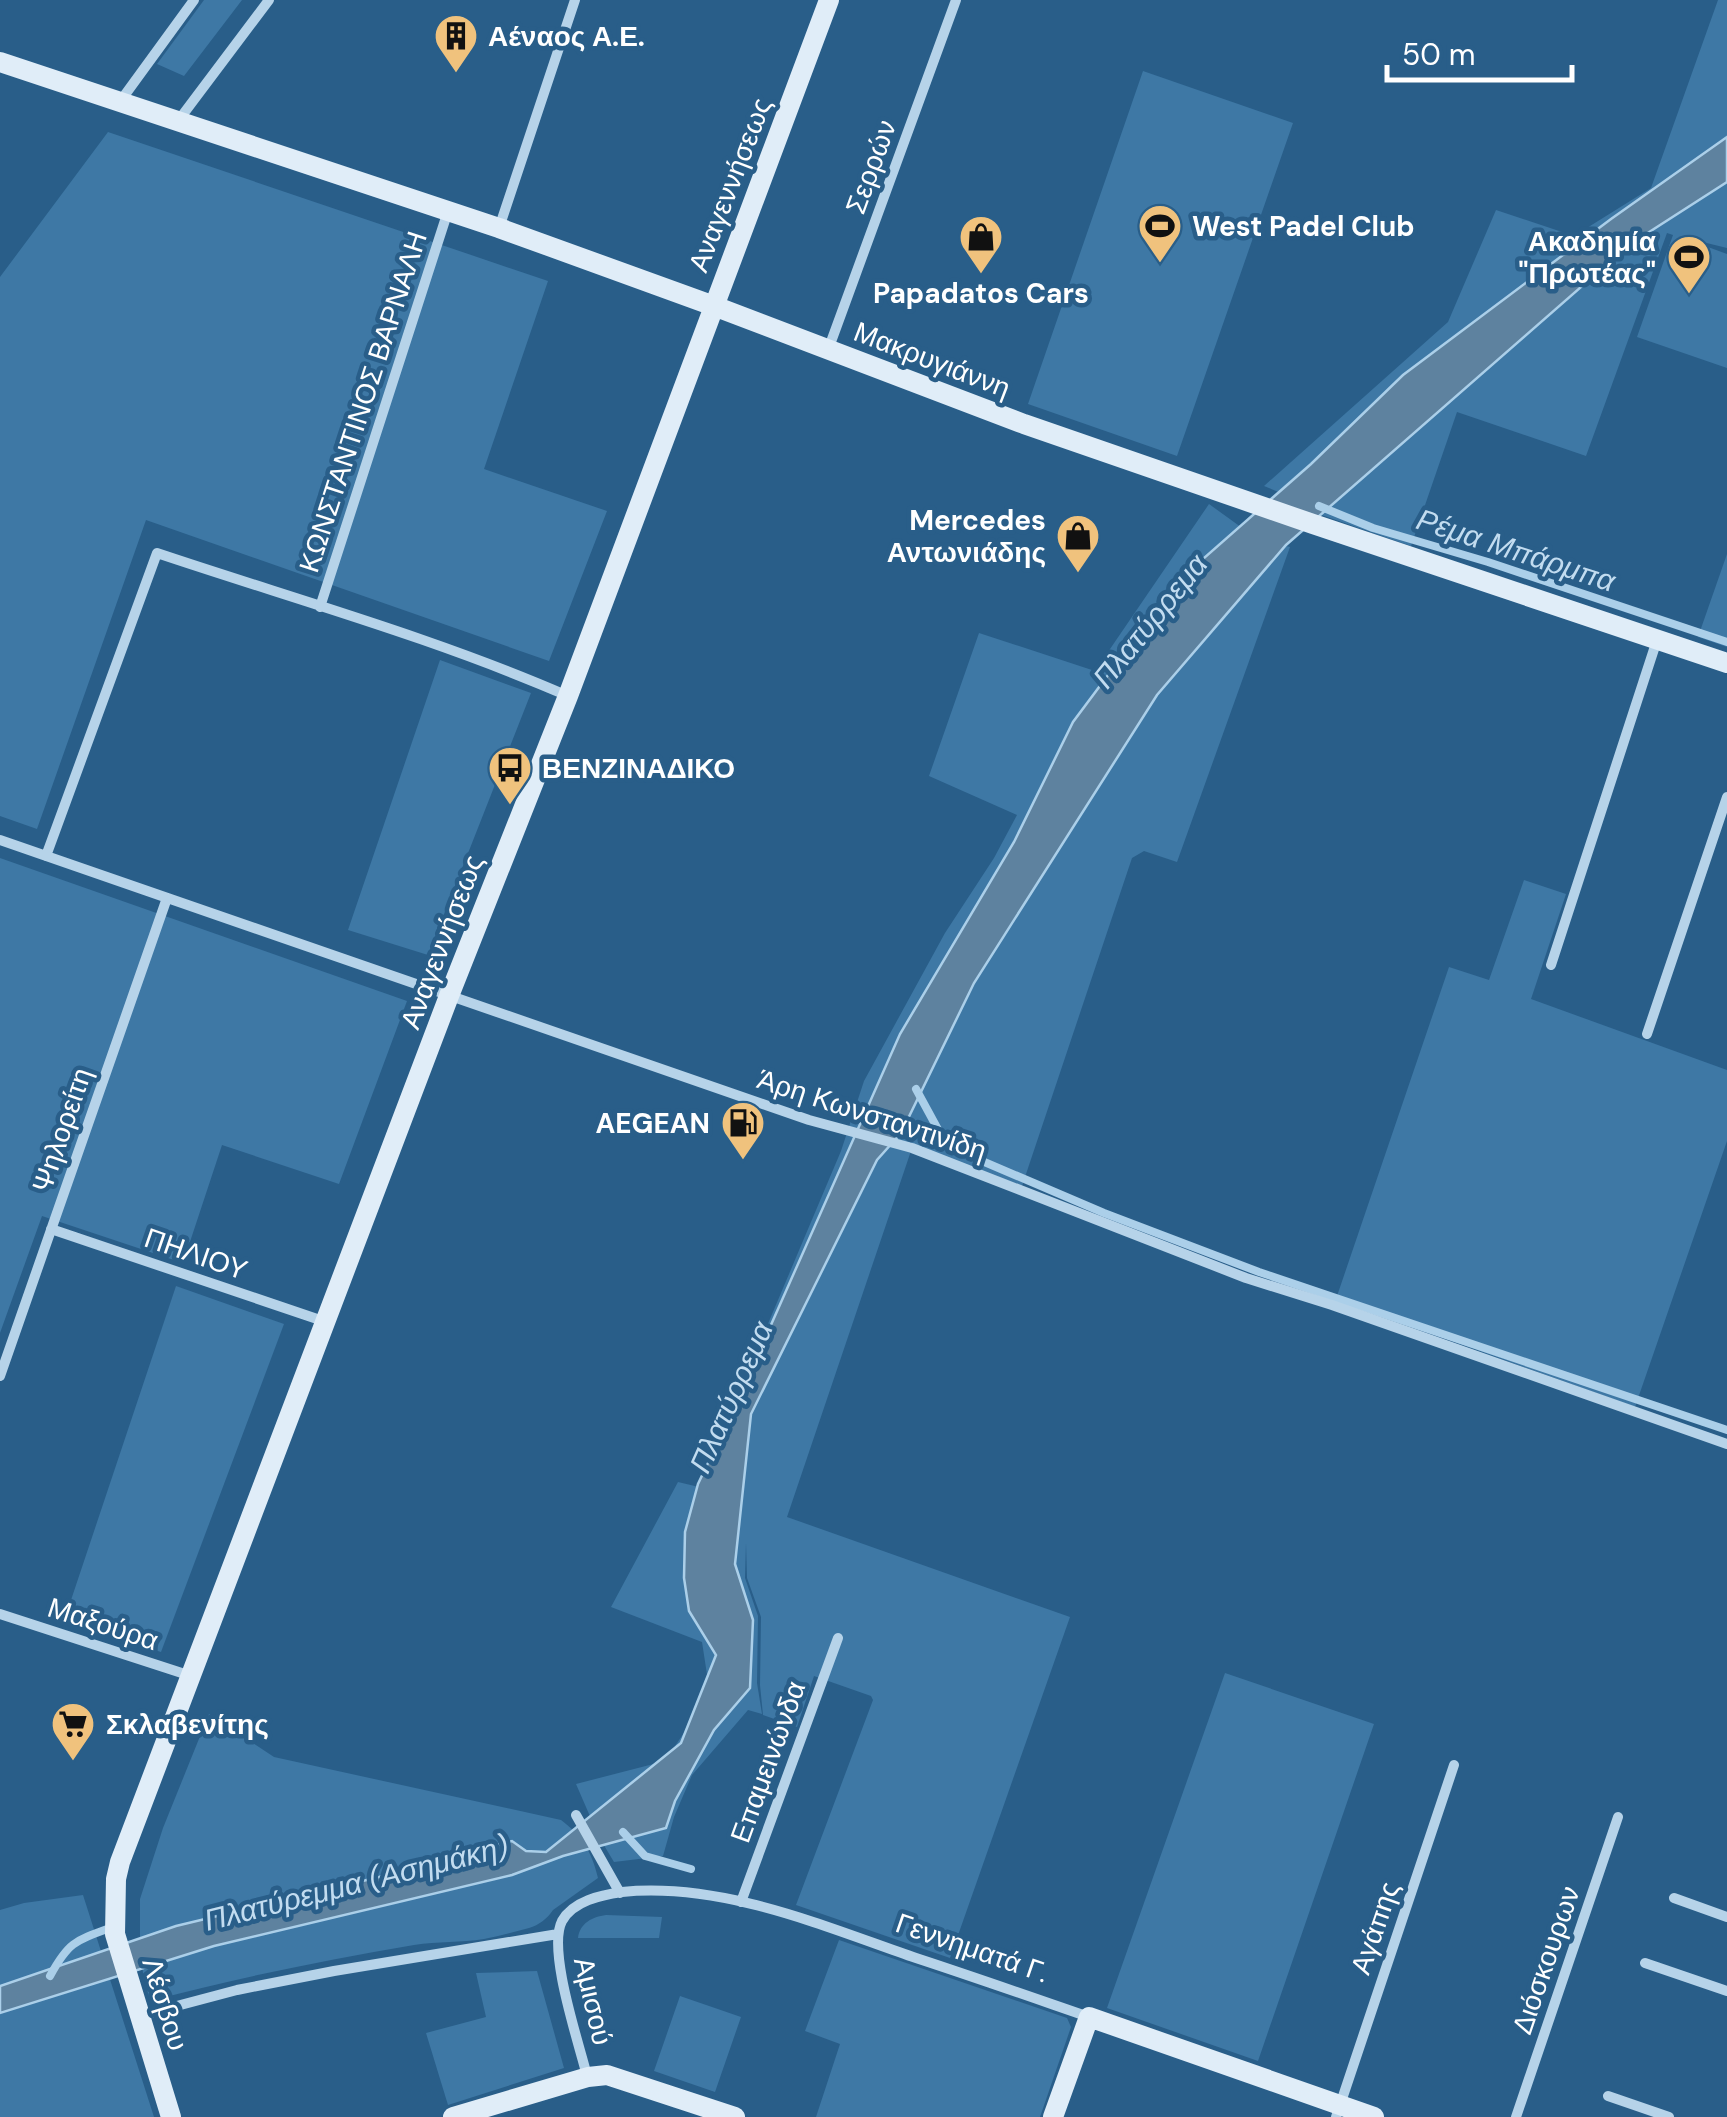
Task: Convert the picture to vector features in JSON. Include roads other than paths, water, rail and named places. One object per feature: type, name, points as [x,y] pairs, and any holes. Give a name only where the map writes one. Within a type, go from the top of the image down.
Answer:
[{"type":"main road","name":"Αναγεννήσεως","points":[[114,1905],[124,1849],[449,996],[568,696],[829,0]]},
{"type":"main road","name":"Μακρυγιάννη","points":[[0,62],[500,228],[1024,424],[1727,662]]},
{"type":"main road","name":"Λέσβου","points":[[114,1905],[115,1934],[171,2117]]},
{"type":"main road","name":"Γεννηματά Γ.","points":[[1088,2017],[1338,2111],[1374,2117]]},
{"type":"main road","points":[[1053,2117],[1088,2017]]},
{"type":"main road","points":[[454,2117],[484,2113],[588,2077],[607,2075],[735,2117]]},
{"type":"street","points":[[119,103],[194,0]]},
{"type":"street","points":[[178,122],[268,0]]},
{"type":"street","points":[[500,228],[575,0]]},
{"type":"street","name":"Σερρών","points":[[828,350],[956,0]]},
{"type":"street","name":"ΚΩΝΣΤΑΝΤΙΝΟΣ ΒΑΡΝΑΛΗ","points":[[320,607],[448,210]]},
{"type":"street","points":[[46,856],[157,553],[484,662],[568,696]]},
{"type":"street","points":[[1551,965],[1658,639]]},
{"type":"street","points":[[1647,1034],[1727,797]]},
{"type":"street","name":"Άρη Κωνσταντινίδη","points":[[0,840],[792,1114],[912,1148],[1246,1278],[1727,1444]]},
{"type":"street","name":"Ψηλορείτη","points":[[0,1376],[167,898]]},
{"type":"street","name":"ΠΗΛΙΟΥ","points":[[52,1229],[327,1322]]},
{"type":"street","name":"Μαξούρα","points":[[0,1614],[191,1676]]},
{"type":"street","name":"Επαμεινώνδα","points":[[741,1902],[838,1638]]},
{"type":"street","name":"Αγάπης","points":[[1338,2111],[1454,1765]]},
{"type":"street","points":[[576,1815],[620,1893]]},
{"type":"street","name":"Διόσκουρων","points":[[1516,2117],[1618,1817]]},
{"type":"street","name":"Γεννηματά Γ.","points":[[558,1934],[563,1918],[594,1898],[649,1890],[681,1892],[741,1902],[823,1926],[1088,2017]]},
{"type":"street","points":[[1674,1898],[1727,1918]]},
{"type":"street","points":[[139,2016],[238,1990],[334,1971],[558,1934]]},
{"type":"street","name":"Αμισού","points":[[558,1934],[561,1973],[588,2077]]},
{"type":"street","points":[[1645,1963],[1727,1991]]},
{"type":"street","points":[[1608,2096],[1669,2117]]},
{"type":"water","points":[[1727,137],[1727,182],[1629,245],[1286,545],[1157,695],[974,983],[901,1133],[877,1160],[751,1414],[735,1564],[753,1620],[750,1688],[714,1730],[675,1801],[666,1828],[563,1856],[512,1875],[214,1946],[0,2013],[0,1986],[176,1926],[512,1841],[526,1851],[546,1852],[681,1743],[716,1655],[689,1611],[684,1578],[685,1532],[698,1484],[900,1034],[1014,842],[1073,722],[1179,580],[1311,464],[1403,375]]},
{"type":"waterway","name":"Ρέμα Μπάρμπα","points":[[1319,506],[1373,528],[1727,642]]},
{"type":"waterway","points":[[916,1089],[947,1146],[1104,1213],[1259,1272],[1727,1430]]},
{"type":"waterway","points":[[623,1832],[645,1856],[691,1869]]},
{"type":"waterway","points":[[50,1976],[73,1945],[110,1928]]},
{"type":"place","name":"Αέναος Α.Ε.","points":[[456,74]]},
{"type":"place","name":"West Padel Club","points":[[1160,264]]},
{"type":"place","name":"Papadatos Cars","points":[[981,275]]},
{"type":"place","name":"Ακαδημία \"Πρωτέας\"","points":[[1689,295]]},
{"type":"place","name":"Mercedes Αντωνιάδης","points":[[1078,574]]},
{"type":"place","name":"ΒΕΝΖΙΝΑΔΙΚΟ","points":[[510,806]]},
{"type":"place","name":"AEGEAN","points":[[743,1161]]},
{"type":"place","name":"Σκλαβενίτης","points":[[73,1762]]},
{"type":"water label","name":"Πλατύρρεμα","points":[[1150,621]]},
{"type":"water label","name":"Πλατύρρεμα","points":[[731,1397]]},
{"type":"water label","name":"Πλατύρεμμα (Ασημάκη)","points":[[356,1883]]}]
